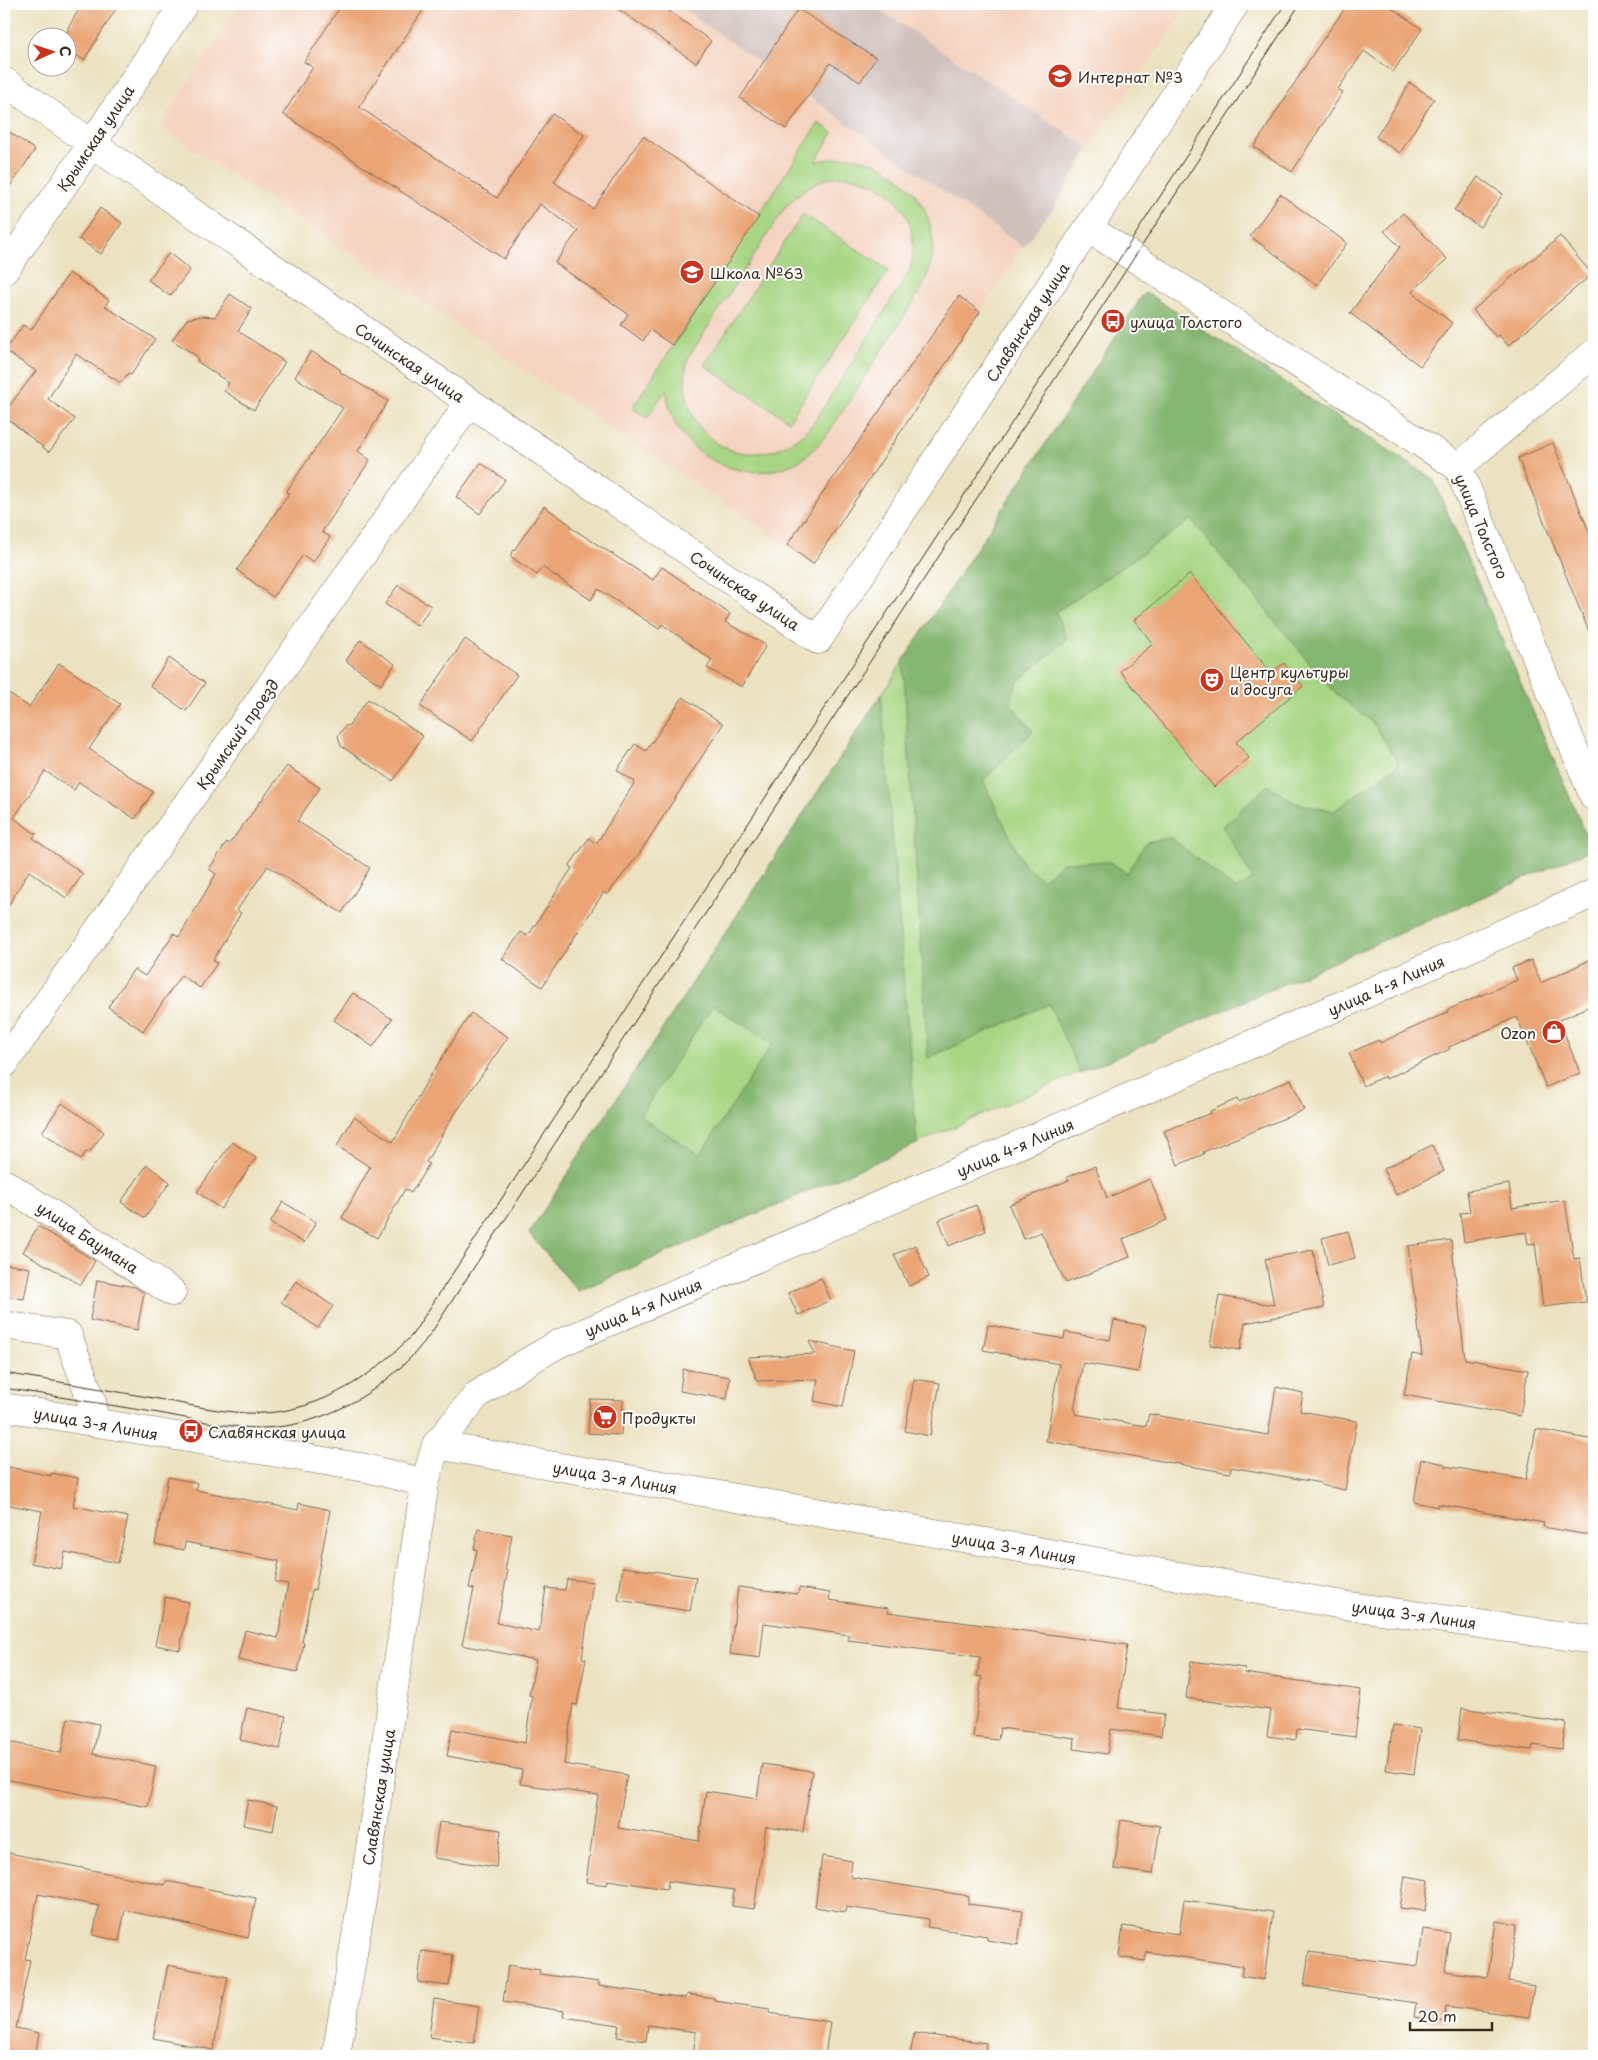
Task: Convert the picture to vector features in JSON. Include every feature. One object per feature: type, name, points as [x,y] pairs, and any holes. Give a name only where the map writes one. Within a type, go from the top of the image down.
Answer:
[{"type":"street","name":"Крымская улица","points":[[4,271],[92,144],[184,4]]},
{"type":"street","name":"Славянская улица","points":[[818,640],[1235,4]]},
{"type":"street","name":"Сочинская улица","points":[[4,81],[92,144],[469,403],[818,640]]},
{"type":"street","name":"улица Толстого","points":[[1088,228],[1458,468],[1594,797]]},
{"type":"street","points":[[1458,468],[1594,353]]},
{"type":"street","name":"Крымский проезд","points":[[4,1064],[469,403]]},
{"type":"street","name":"улица 4-я Линия","points":[[444,1434],[477,1395],[517,1368],[558,1344],[1273,1035],[1594,893]]},
{"type":"street","name":"улица Баумана","points":[[4,1182],[172,1292]]},
{"type":"street","points":[[4,1325],[68,1335],[92,1402],[94,1423]]},
{"type":"street","name":"улица 3-я Линия","points":[[4,1407],[366,1468],[425,1483]]},
{"type":"street","name":"Славянская улица","points":[[336,2056],[364,1888],[425,1483],[444,1434]]},
{"type":"street","name":"улица 3-я Линия","points":[[444,1434],[1343,1605],[1594,1640]]},
{"type":"shaded area","name":"Школа №63","points":[[241,4],[677,4],[1023,247],[980,312],[958,296],[787,545],[159,126]]},
{"type":"shaded area","points":[[677,4],[871,4],[1089,148],[1055,206],[1023,247]]},
{"type":"shaded area","name":"Интернат №3","points":[[871,4],[1189,4],[1089,148]]},
{"type":"green space","points":[[819,123],[833,133],[815,162],[846,157],[874,163],[890,171],[915,194],[924,208],[930,224],[933,241],[932,259],[926,278],[918,295],[829,432],[810,453],[786,467],[769,471],[752,472],[735,469],[703,455],[690,444],[674,421],[666,390],[647,418],[632,408]],"holes":[[[837,176],[857,178],[874,184],[888,192],[907,217],[912,234],[913,251],[910,271],[815,421],[793,441],[769,451],[745,453],[723,446],[705,433],[692,413],[685,388],[688,358],[784,209],[801,192],[821,181]]]},
{"type":"green space","points":[[803,214],[889,270],[789,421],[704,365]]},
{"type":"green space","points":[[1145,292],[1433,479],[1592,849],[578,1291],[529,1233]]},
{"type":"green space","points":[[1145,292],[1433,479],[1592,849],[1080,1073],[1049,1004],[928,1058],[903,661]],"holes":[[[1191,520],[1333,691],[1373,723],[1399,764],[1334,811],[1295,803],[1268,785],[1223,826],[1253,879],[1236,890],[1171,838],[1146,842],[1127,873],[1110,862],[1063,862],[1042,880],[1024,865],[983,781],[1033,731],[1010,703],[1018,681],[1067,640],[1056,612]]]},
{"type":"green space","points":[[881,695],[917,1144],[578,1291],[529,1233]],"holes":[[[713,1005],[772,1044],[700,1155],[640,1116]]]},
{"type":"building","points":[[82,4],[119,4],[84,60],[78,56],[78,28],[68,28]]},
{"type":"building","points":[[342,4],[427,4],[359,107],[497,198],[552,114],[584,135],[554,182],[593,209],[643,136],[759,217],[672,345],[650,330],[643,341],[621,325],[628,314],[555,263],[578,231],[540,204],[504,259],[283,114],[313,67],[304,62]]},
{"type":"building","points":[[611,4],[659,4],[711,41],[696,63]]},
{"type":"building","points":[[1348,4],[1386,4],[1422,29],[1393,72],[1364,51],[1338,89],[1343,92],[1292,172],[1254,147],[1315,51]]},
{"type":"building","points":[[798,9],[876,58],[860,82],[830,63],[786,129],[740,98]]},
{"type":"building","points":[[1410,83],[1434,99],[1400,153],[1376,137]]},
{"type":"building","points":[[4,128],[35,150],[4,195]]},
{"type":"building","points":[[1478,177],[1503,194],[1480,227],[1454,210]]},
{"type":"building","points":[[1280,194],[1347,243],[1317,285],[1250,236]]},
{"type":"building","points":[[100,208],[122,223],[101,254],[79,239]]},
{"type":"building","points":[[1403,213],[1447,259],[1412,292],[1452,323],[1420,366],[1350,313],[1400,247],[1384,231]]},
{"type":"building","points":[[1560,236],[1592,274],[1508,346],[1499,335],[1496,337],[1473,310]]},
{"type":"building","points":[[169,253],[190,270],[170,296],[148,280]]},
{"type":"building","points":[[69,273],[109,300],[105,306],[155,339],[131,375],[128,373],[121,383],[76,354],[48,399],[75,419],[49,452],[4,416],[4,413],[36,371],[5,351],[23,325],[31,330]]},
{"type":"building","points":[[230,294],[252,309],[238,331],[285,362],[254,410],[224,391],[229,383],[198,362],[197,356],[172,340],[187,319],[202,316],[215,317]]},
{"type":"building","points":[[959,296],[980,312],[813,564],[787,545]]},
{"type":"building","points":[[311,351],[341,370],[340,372],[388,401],[358,451],[370,460],[322,532],[330,537],[313,562],[303,555],[273,597],[237,570],[289,493],[286,492],[343,408],[295,377]]},
{"type":"building","points":[[1553,443],[1594,544],[1594,644],[1518,458]]},
{"type":"building","points":[[481,463],[505,480],[480,514],[456,497]]},
{"type":"building","points":[[544,506],[571,525],[570,527],[653,580],[662,567],[730,614],[725,622],[766,645],[742,687],[707,668],[712,660],[662,624],[659,629],[598,589],[591,600],[542,567],[537,575],[510,556]]},
{"type":"building","name":"Центр культуры и досуга","points":[[1190,574],[1271,673],[1284,663],[1303,686],[1236,742],[1249,758],[1214,787],[1120,671],[1153,644],[1134,620]]},
{"type":"building","points":[[398,585],[431,606],[418,626],[385,604]]},
{"type":"building","points":[[465,639],[517,675],[472,741],[420,706]]},
{"type":"building","points":[[360,640],[395,664],[381,685],[346,661]]},
{"type":"building","points":[[169,658],[205,683],[186,711],[150,686]]},
{"type":"building","points":[[59,663],[120,704],[89,749],[153,792],[135,819],[79,782],[74,790],[45,771],[14,818],[36,834],[33,838],[83,874],[66,898],[29,871],[4,913],[4,690],[29,707]]},
{"type":"building","points":[[683,697],[723,724],[639,854],[607,895],[604,892],[542,987],[502,959],[521,932],[528,936],[572,868],[569,866],[589,838],[596,844],[635,782],[617,770],[635,744],[646,751]]},
{"type":"building","points":[[368,699],[423,736],[393,781],[341,746],[338,736],[345,726],[349,725]]},
{"type":"building","points":[[287,766],[320,788],[297,821],[370,868],[342,913],[268,866],[237,910],[241,913],[213,960],[217,963],[200,988],[181,975],[143,1031],[108,1007],[134,969],[145,976],[174,933],[179,937],[216,874],[209,869],[227,842],[229,844]]},
{"type":"building","points":[[1594,958],[1594,1004],[1559,1020],[1580,1073],[1546,1087],[1517,1017],[1449,1047],[1450,1049],[1386,1079],[1385,1076],[1363,1086],[1349,1053],[1379,1040],[1380,1043],[1448,1012],[1447,1010],[1517,980],[1512,968],[1531,960],[1541,983]]},
{"type":"building","points":[[353,993],[392,1019],[373,1047],[334,1020]]},
{"type":"building","points":[[471,1013],[508,1037],[450,1121],[426,1162],[429,1164],[411,1193],[405,1189],[377,1238],[342,1218],[370,1167],[337,1146],[354,1117],[393,1142],[427,1081]]},
{"type":"building","points":[[1291,1079],[1304,1110],[1203,1152],[1204,1154],[1178,1165],[1164,1131],[1211,1113],[1210,1111],[1237,1099],[1239,1102]]},
{"type":"building","points":[[62,1103],[104,1132],[89,1153],[86,1152],[81,1159],[42,1132]]},
{"type":"building","points":[[232,1142],[256,1158],[221,1209],[197,1192]]},
{"type":"building","points":[[1432,1145],[1444,1171],[1396,1195],[1383,1169]]},
{"type":"building","points":[[147,1165],[170,1182],[145,1218],[121,1202]]},
{"type":"building","points":[[1095,1166],[1107,1198],[1150,1179],[1167,1220],[1123,1239],[1130,1257],[1066,1283],[1041,1232],[1024,1239],[1009,1205],[1069,1180],[1067,1177]]},
{"type":"building","points":[[1509,1184],[1512,1208],[1565,1200],[1574,1259],[1580,1258],[1586,1302],[1543,1307],[1535,1243],[1528,1244],[1526,1232],[1464,1242],[1460,1213],[1470,1212],[1467,1191]]},
{"type":"building","points":[[283,1202],[316,1222],[304,1243],[270,1223]]},
{"type":"building","points":[[976,1205],[986,1231],[949,1246],[939,1220]]},
{"type":"building","points":[[38,1226],[95,1261],[81,1285],[23,1252]]},
{"type":"building","points":[[1348,1231],[1355,1258],[1328,1265],[1322,1238]]},
{"type":"building","points":[[1451,1240],[1465,1359],[1528,1370],[1520,1416],[1404,1395],[1412,1354],[1422,1356],[1408,1246]]},
{"type":"building","points":[[915,1245],[929,1277],[909,1286],[894,1255]]},
{"type":"building","points":[[1313,1250],[1324,1308],[1245,1323],[1240,1350],[1210,1345],[1219,1296],[1274,1305],[1265,1259]]},
{"type":"building","points":[[4,1264],[30,1268],[24,1299],[4,1296]]},
{"type":"building","points":[[821,1278],[831,1300],[798,1315],[788,1293]]},
{"type":"building","points":[[97,1280],[135,1287],[144,1293],[137,1330],[90,1320]]},
{"type":"building","points":[[296,1281],[333,1306],[318,1328],[281,1302]]},
{"type":"building","points":[[1114,1320],[1146,1326],[1138,1372],[1083,1363],[1074,1409],[1076,1410],[1075,1414],[1146,1426],[1149,1414],[1268,1435],[1276,1387],[1303,1393],[1300,1411],[1357,1421],[1345,1490],[1321,1485],[1321,1483],[1231,1467],[1230,1473],[1046,1441],[1059,1364],[983,1350],[988,1325],[1064,1339],[1065,1332],[1110,1340]]},
{"type":"building","points":[[809,1341],[854,1351],[843,1407],[814,1401],[818,1379],[757,1381],[748,1357],[815,1354]]},
{"type":"building","points":[[683,1369],[730,1377],[727,1399],[680,1391]]},
{"type":"building","points":[[914,1379],[940,1383],[930,1436],[905,1431]]},
{"type":"building","name":"Продукты","points":[[590,1399],[623,1400],[621,1435],[588,1433]]},
{"type":"building","points":[[1536,1429],[1594,1440],[1594,1536],[1543,1527],[1544,1523],[1438,1504],[1438,1507],[1414,1502],[1421,1459],[1445,1464],[1445,1466],[1526,1480]]},
{"type":"building","points":[[4,1466],[51,1476],[51,1473],[78,1478],[73,1506],[128,1517],[118,1563],[65,1552],[61,1569],[31,1563],[42,1511],[4,1504]]},
{"type":"building","points":[[168,1477],[197,1483],[196,1490],[298,1510],[299,1503],[330,1510],[315,1590],[312,1590],[298,1672],[238,1660],[245,1630],[278,1638],[288,1584],[275,1582],[279,1561],[185,1542],[184,1550],[155,1544]]},
{"type":"building","points":[[478,1529],[512,1535],[505,1570],[508,1571],[497,1623],[539,1632],[546,1588],[565,1590],[567,1579],[593,1582],[582,1658],[586,1659],[577,1705],[573,1704],[564,1764],[627,1775],[618,1828],[699,1841],[706,1791],[757,1799],[762,1764],[812,1771],[803,1832],[766,1827],[754,1909],[732,1906],[734,1890],[668,1881],[667,1889],[608,1880],[607,1885],[586,1882],[598,1795],[520,1784],[522,1770],[447,1756],[452,1729],[525,1743],[532,1696],[529,1695],[536,1660],[462,1645],[474,1589],[469,1588],[477,1550],[474,1549]]},
{"type":"building","points":[[623,1567],[696,1577],[690,1611],[618,1600]]},
{"type":"building","points":[[738,1587],[798,1594],[799,1588],[830,1593],[829,1600],[888,1608],[888,1612],[1127,1645],[1118,1708],[1164,1714],[1161,1736],[1111,1729],[1107,1754],[1074,1749],[1075,1738],[1000,1728],[998,1740],[973,1737],[982,1677],[977,1676],[980,1657],[848,1640],[849,1635],[764,1623],[760,1658],[730,1654]]},
{"type":"building","points":[[165,1597],[189,1602],[180,1650],[155,1645]]},
{"type":"building","points":[[1191,1661],[1245,1668],[1244,1673],[1361,1690],[1355,1737],[1297,1729],[1296,1740],[1267,1736],[1271,1710],[1186,1698]]},
{"type":"building","points":[[247,1708],[286,1716],[280,1749],[240,1740]]},
{"type":"building","points":[[1462,1708],[1566,1723],[1562,1749],[1533,1745],[1532,1750],[1458,1740]]},
{"type":"building","points":[[68,1718],[99,1724],[93,1754],[156,1766],[148,1807],[4,1779],[4,1741],[61,1753]]},
{"type":"building","points":[[1393,1725],[1420,1729],[1414,1774],[1386,1770]]},
{"type":"building","points":[[248,1800],[277,1806],[273,1831],[243,1825]]},
{"type":"building","points":[[1121,1820],[1160,1826],[1153,1874],[1114,1869]]},
{"type":"building","points":[[439,1822],[501,1830],[496,1867],[434,1858]]},
{"type":"building","points":[[4,1852],[165,1885],[166,1881],[256,1898],[248,1938],[125,1910],[119,1941],[93,1935],[99,1906],[38,1894],[25,1959],[30,1960],[16,2028],[39,2033],[35,2056],[4,2056]]},
{"type":"building","points":[[822,1856],[852,1861],[850,1877],[969,1896],[968,1904],[1023,1911],[1018,1945],[987,1940],[987,1936],[927,1927],[929,1919],[846,1907],[845,1912],[815,1907]]},
{"type":"building","points":[[1405,1876],[1429,1880],[1425,1911],[1400,1908]]},
{"type":"building","points":[[1184,1900],[1273,1912],[1264,1980],[1241,1976],[1243,1966],[1147,1952],[1145,1961],[1119,1957],[1123,1926],[1179,1934]]},
{"type":"building","points":[[1496,1921],[1517,1924],[1508,1982],[1534,1986],[1529,2017],[1446,2006],[1444,2022],[1414,2017],[1416,2003],[1304,1986],[1309,1952],[1418,1966],[1423,1929],[1450,1933],[1445,1971],[1488,1977]]},
{"type":"building","points":[[422,1951],[453,1955],[449,1986],[418,1982]]},
{"type":"building","points":[[168,1965],[228,1977],[213,2050],[153,2038]]},
{"type":"building","points":[[508,1965],[540,1970],[539,1974],[599,1982],[599,1986],[686,1998],[687,1994],[714,1998],[714,2001],[770,2009],[769,2013],[830,2022],[825,2056],[693,2056],[696,2032],[648,2025],[646,2041],[617,2037],[619,2025],[563,2017],[564,2011],[503,2002]]},
{"type":"building","points":[[434,1999],[479,2006],[474,2043],[429,2037]]},
{"type":"building","points":[[914,2033],[986,2043],[985,2056],[910,2056]]},
{"type":"tram line","points":[[4,1373],[211,1409],[246,1413],[270,1413],[316,1402],[358,1381],[377,1367],[412,1335],[1285,4]]},
{"type":"tram line","points":[[4,1388],[221,1425],[248,1428],[287,1426],[311,1420],[357,1400],[379,1386],[416,1352],[431,1333],[1300,4]]},
{"type":"place","name":"Интернат №3","points":[[1060,76]]},
{"type":"place","name":"Школа №63","points":[[692,272]]},
{"type":"place","name":"улица Толстого","points":[[1113,321]]},
{"type":"place","name":"Центр культуры и досуга","points":[[1212,680]]},
{"type":"place","name":"Ozon","points":[[1554,1032]]},
{"type":"place","name":"Продукты","points":[[605,1417]]},
{"type":"place","name":"Славянская улица","points":[[191,1431]]}]
